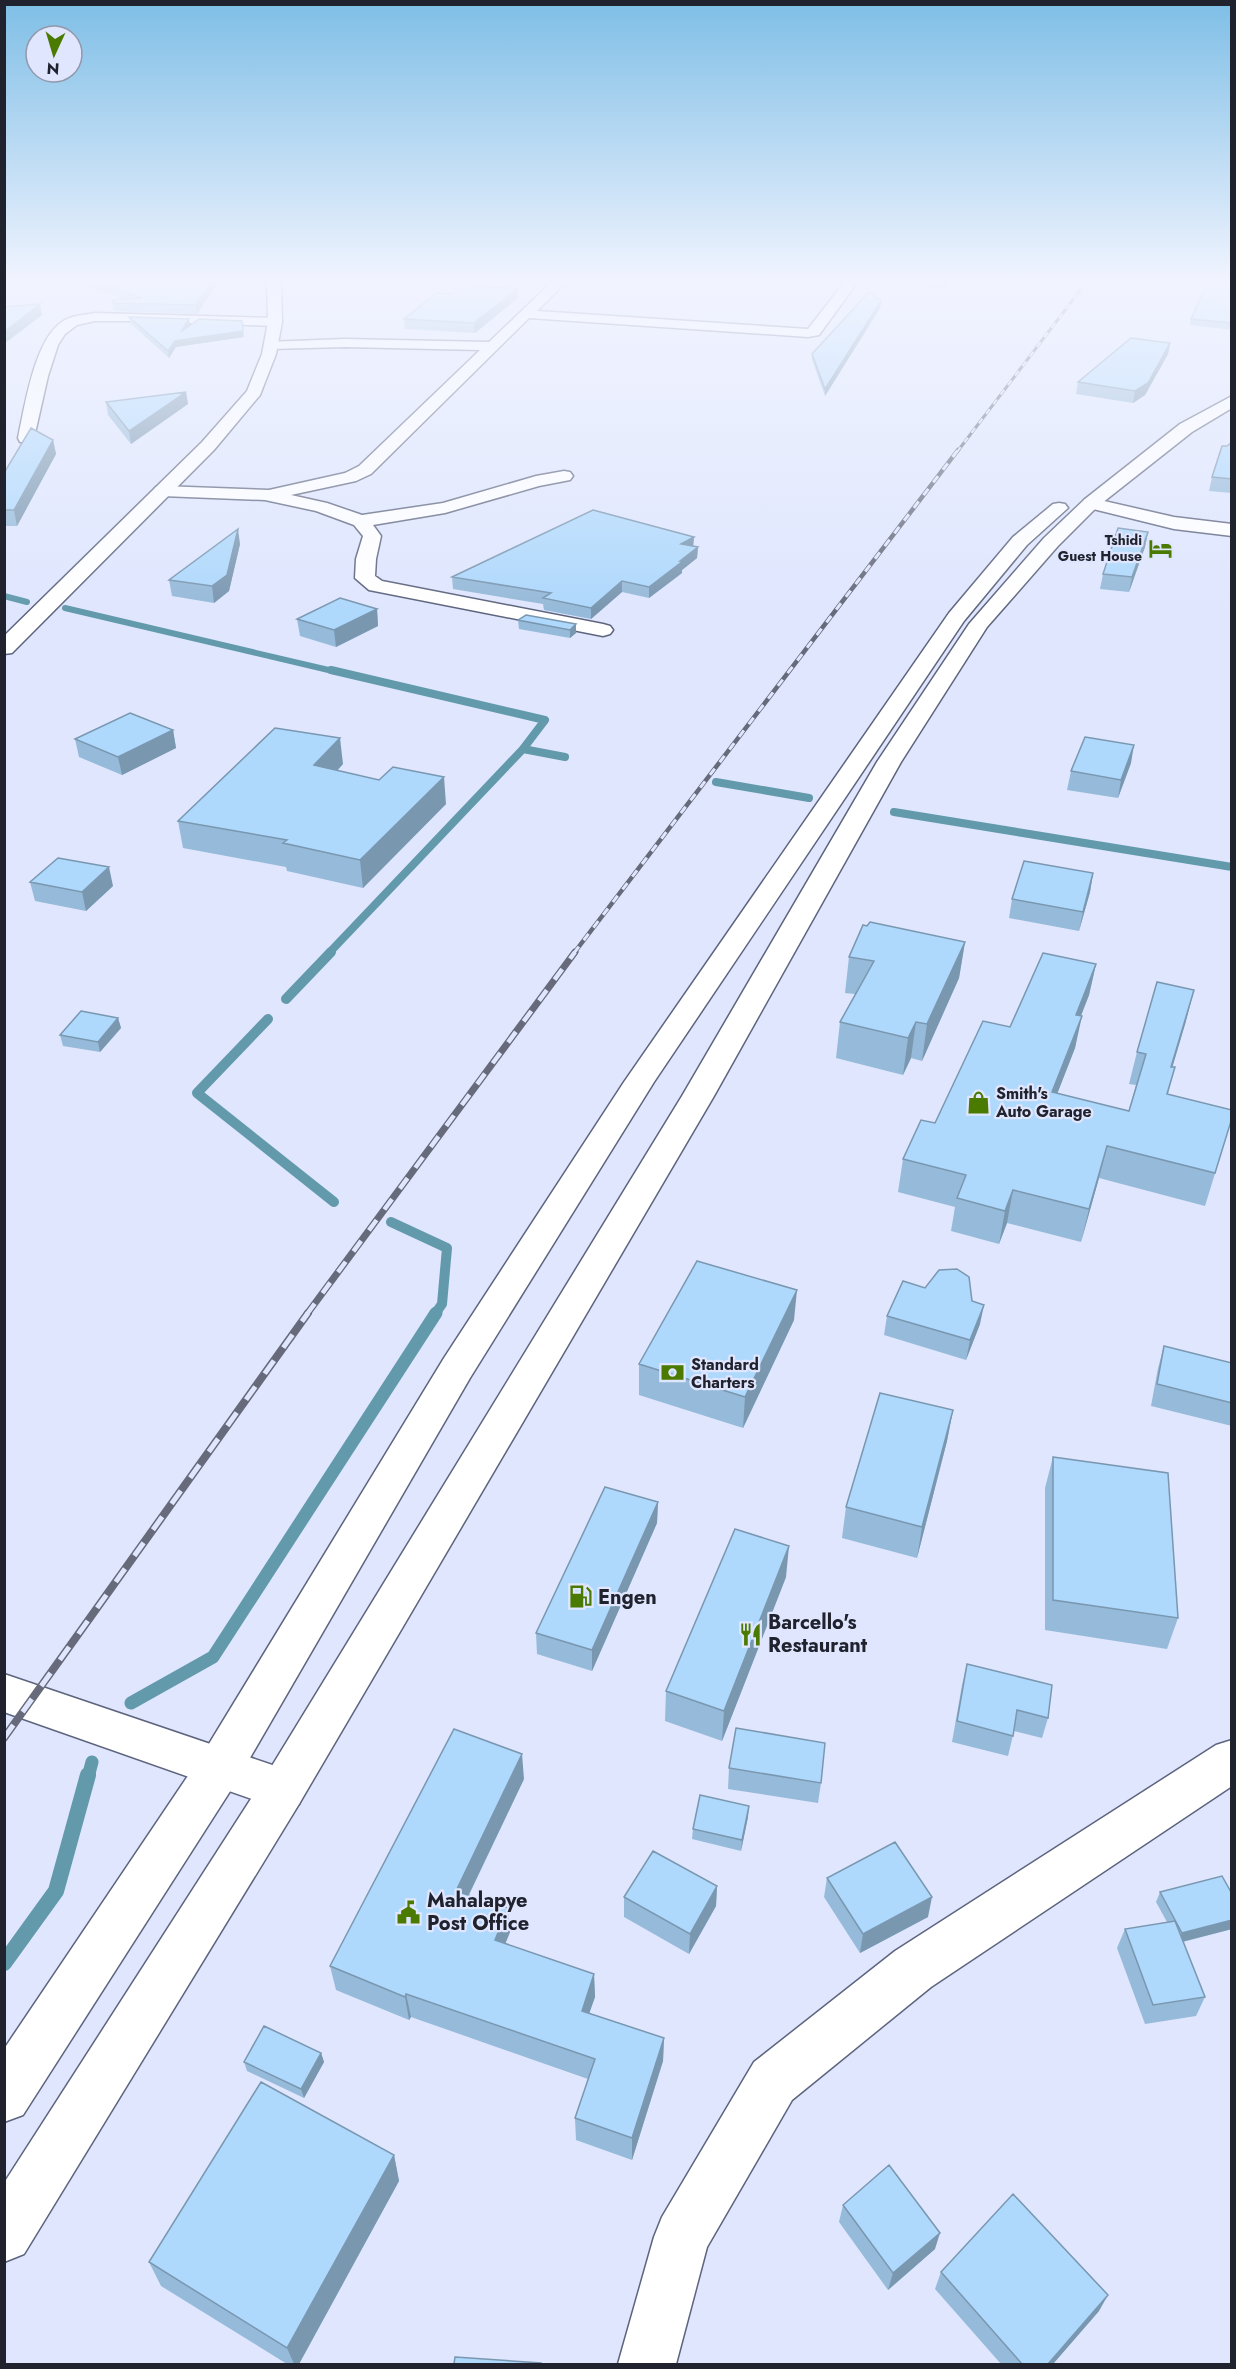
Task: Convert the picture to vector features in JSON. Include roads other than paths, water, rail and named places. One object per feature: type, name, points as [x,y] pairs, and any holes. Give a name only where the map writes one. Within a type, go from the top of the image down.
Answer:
[{"type":"main road","points":[[26,438],[37,391]]},
{"type":"main road","points":[[4,648],[208,446],[255,391]]},
{"type":"main road","points":[[265,495],[350,477],[365,470],[446,391]]},
{"type":"main road","points":[[4,2096],[220,1767],[457,1368],[639,1082],[956,617],[1020,541],[1114,461],[1166,424],[1226,391]]},
{"type":"main road","points":[[4,2234],[283,1789],[686,1115],[895,752],[979,624],[1051,542],[1091,503],[1186,428],[1232,401]]},
{"type":"main road","points":[[162,491],[265,495],[321,507],[362,521],[445,508],[536,481],[564,476]]},
{"type":"main road","points":[[1091,503],[1174,523],[1232,530]]},
{"type":"main road","points":[[362,521],[372,536],[366,559],[365,578],[376,586],[603,630]]},
{"type":"main road","points":[[4,1693],[283,1789]]},
{"type":"main road","points":[[647,2364],[682,2237],[773,2080],[913,1969],[1232,1760]]},
{"type":"waterway","points":[[4,596],[27,602]]},
{"type":"waterway","points":[[65,608],[337,672]]},
{"type":"waterway","points":[[331,670],[545,720],[523,749]]},
{"type":"waterway","points":[[329,953],[523,749]]},
{"type":"waterway","points":[[523,749],[565,757]]},
{"type":"waterway","points":[[716,782],[809,798]]},
{"type":"waterway","points":[[894,812],[1232,867]]},
{"type":"waterway","points":[[286,999],[331,952]]},
{"type":"waterway","points":[[268,1019],[197,1093],[334,1202]]},
{"type":"waterway","points":[[391,1222],[447,1248],[442,1304],[435,1314]]},
{"type":"waterway","points":[[131,1703],[213,1657],[436,1313]]},
{"type":"waterway","points":[[88,1777],[92,1762]]},
{"type":"waterway","points":[[4,1963],[56,1891],[88,1775]]},
{"type":"railway","points":[[957,452],[1004,391]]},
{"type":"railway","points":[[574,953],[958,450]]},
{"type":"railway","points":[[307,1314],[575,952]]},
{"type":"railway","points":[[4,1738],[308,1313]]},
{"type":"place","name":"Tshidi Guest House","points":[[1160,548]]},
{"type":"place","name":"Smith's Auto Garage","points":[[978,1102]]},
{"type":"place","name":"Standard Charters","points":[[673,1373]]},
{"type":"place","name":"Engen","points":[[580,1597]]},
{"type":"place","name":"Barcello's Restaurant","points":[[750,1634]]},
{"type":"place","name":"Mahalapye Post Office","points":[[409,1912]]}]
